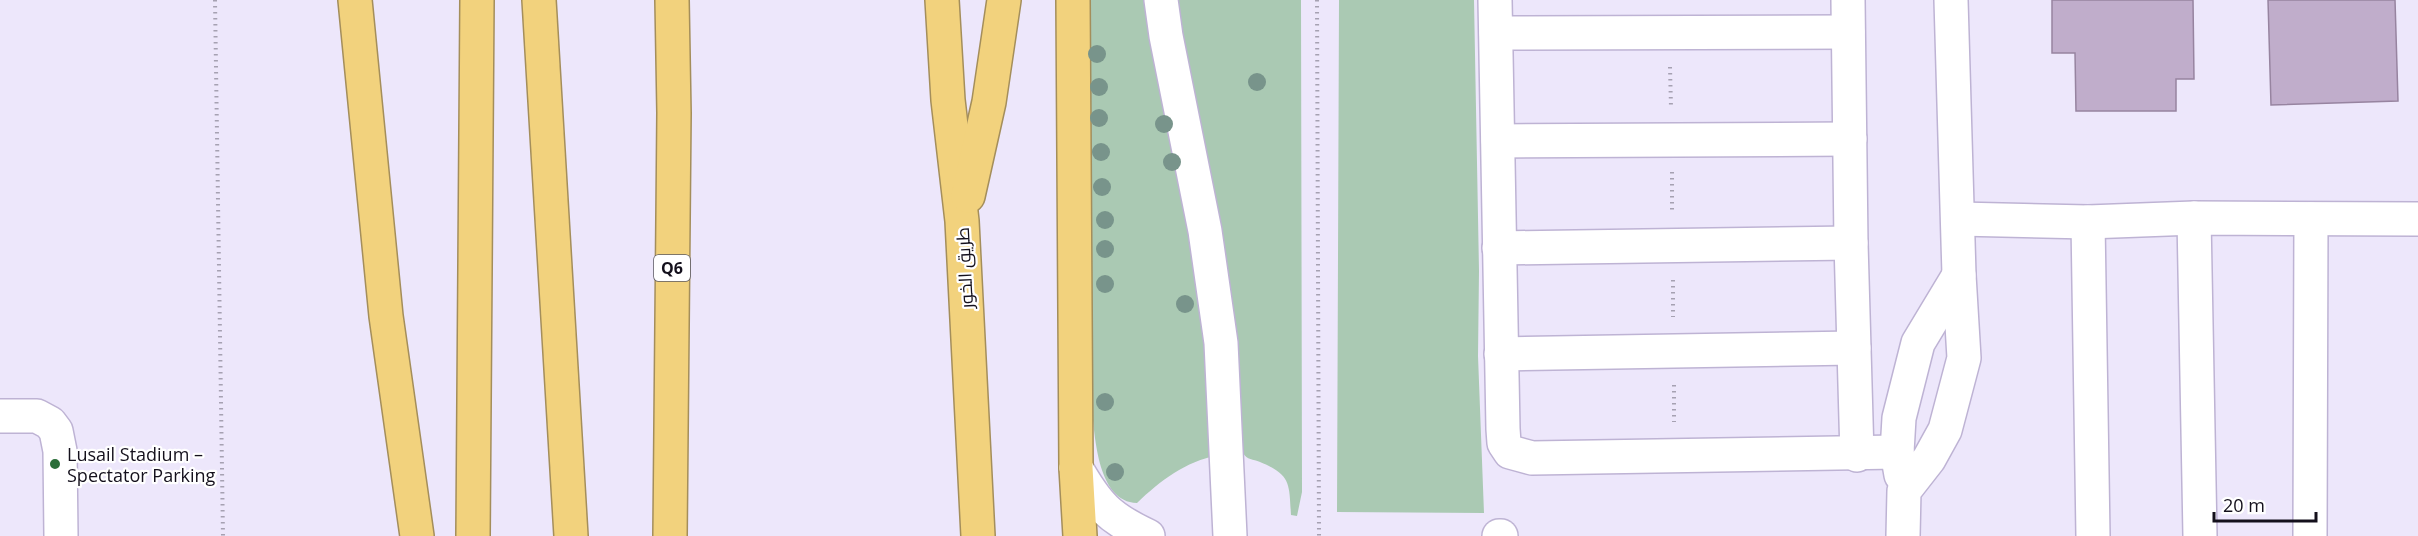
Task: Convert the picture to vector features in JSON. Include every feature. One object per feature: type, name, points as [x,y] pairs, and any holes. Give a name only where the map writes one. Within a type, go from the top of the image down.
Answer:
[{"type":"highway","points":[[355,0],[386,316],[417,536]]},
{"type":"highway","points":[[473,536],[477,0]]},
{"type":"highway","points":[[539,0],[571,536]]},
{"type":"highway","name":"Q6","points":[[670,536],[674,124],[672,0]]},
{"type":"highway","name":"طريق الخور","points":[[942,0],[948,100],[962,221],[978,536]]},
{"type":"highway","points":[[962,221],[989,102],[1004,0]]},
{"type":"highway","points":[[1073,0],[1077,468],[1080,536]]},
{"type":"street","points":[[1161,0],[1166,36],[1205,231],[1221,343],[1230,536]]},
{"type":"street","points":[[1495,0],[1501,354],[1504,443],[1509,452],[1532,458],[1897,452]]},
{"type":"street","points":[[1848,0],[1851,243],[1857,454]]},
{"type":"street","points":[[1904,491],[1929,459],[1945,430],[1964,358],[1959,275],[1951,0]]},
{"type":"street","points":[[1496,33],[1848,32]]},
{"type":"street","points":[[1498,141],[1850,139]]},
{"type":"street","points":[[1959,219],[2088,222],[2194,218],[2418,219],[2418,237]]},
{"type":"street","points":[[2194,218],[2200,536]]},
{"type":"street","points":[[2310,536],[2311,219]]},
{"type":"street","points":[[2088,222],[2094,536]]},
{"type":"street","points":[[1498,248],[1851,243]]},
{"type":"street","points":[[1903,536],[1904,491],[1897,452],[1899,418],[1918,343],[1959,275]]},
{"type":"street","points":[[1501,354],[1854,348]]},
{"type":"street","points":[[0,416],[37,416],[50,423],[56,431],[60,451],[61,536]]},
{"type":"street","points":[[1077,468],[1093,498],[1110,514],[1148,536]]},
{"type":"path","points":[[215,0],[223,536]]},
{"type":"path","points":[[1317,0],[1319,536]]},
{"type":"green space","points":[[1085,0],[1152,0],[1195,233],[1218,455],[1184,467],[1137,503],[1124,500],[1106,481],[1097,451],[1093,422]]},
{"type":"green space","points":[[1172,0],[1301,0],[1302,492],[1297,516],[1291,515],[1289,488],[1283,477],[1270,467],[1248,458],[1243,453],[1232,340]]},
{"type":"green space","points":[[1339,0],[1474,0],[1479,271],[1478,356],[1484,513],[1337,512]]},
{"type":"building","points":[[2052,0],[2193,0],[2194,79],[2176,79],[2176,111],[2076,111],[2075,53],[2052,53]]},
{"type":"building","points":[[2268,0],[2395,0],[2398,101],[2271,105]]},
{"type":"place","name":"Lusail Stadium – Spectator Parking","points":[[55,464]]}]
